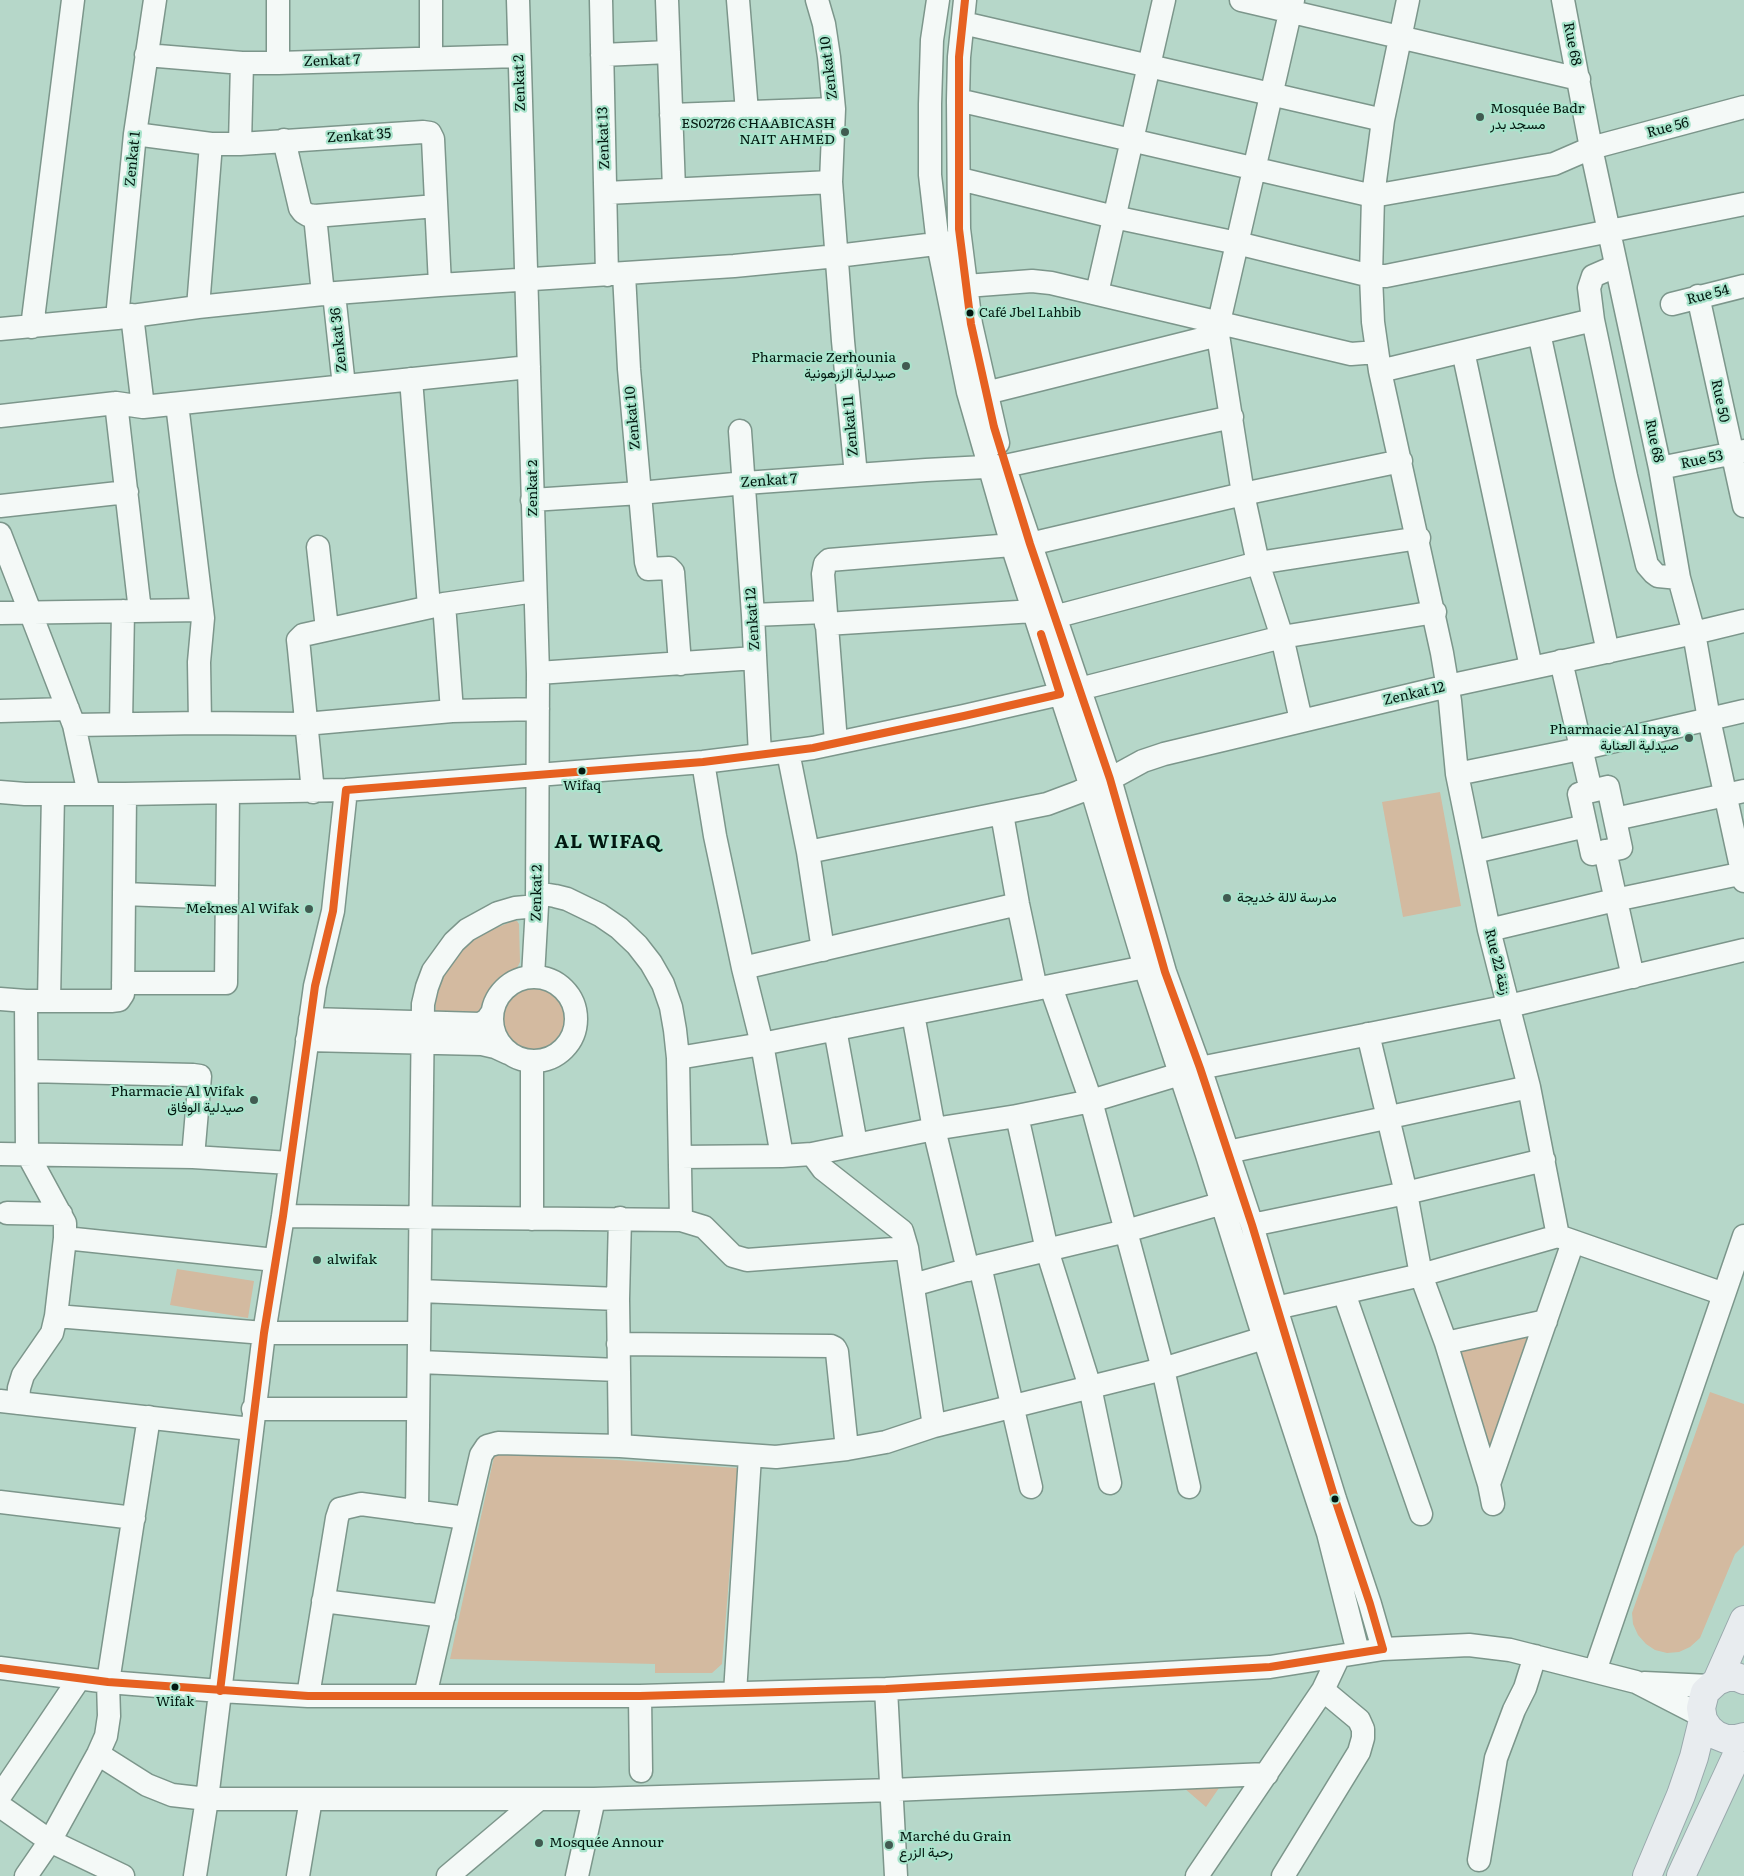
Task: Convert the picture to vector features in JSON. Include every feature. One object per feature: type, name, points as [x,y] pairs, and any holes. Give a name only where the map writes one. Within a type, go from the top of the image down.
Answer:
[{"type":"main road","points":[[1647,1876],[1681,1795],[1694,1757],[1702,1718],[1702,1700],[1713,1683],[1744,1620]]},
{"type":"main road","points":[[1713,1683],[1727,1677],[1738,1677],[1744,1680]]},
{"type":"main road","points":[[1702,1718],[1708,1728],[1716,1735],[1726,1739],[1744,1738]]},
{"type":"main road","points":[[1681,1876],[1744,1738]]},
{"type":"street","points":[[32,327],[73,0]]},
{"type":"street","name":"Zenkat 1","points":[[143,407],[125,316],[135,134],[154,0]]},
{"type":"street","points":[[278,0],[278,63]]},
{"type":"street","points":[[431,0],[431,58]]},
{"type":"street","name":"Zenkat 2","points":[[518,0],[533,447],[532,500],[538,673],[537,900],[533,976]]},
{"type":"street","name":"Zenkat 13","points":[[601,0],[606,193],[616,275]]},
{"type":"street","points":[[666,0],[674,189]]},
{"type":"street","points":[[738,0],[747,112]]},
{"type":"street","name":"Zenkat 10","points":[[817,0],[824,24],[834,109],[832,182],[837,256]]},
{"type":"street","points":[[938,0],[932,40],[929,141],[932,206],[968,392],[997,466],[1069,692],[1165,972],[1223,1203],[1266,1312],[1335,1499],[1383,1649]]},
{"type":"street","points":[[965,0],[958,100],[961,240],[971,324],[986,393],[997,466]]},
{"type":"street","points":[[1097,292],[1164,0]]},
{"type":"street","points":[[1241,0],[1292,6],[1400,37],[1579,79]]},
{"type":"street","name":"Rue 22 زنقة","points":[[1408,0],[1383,120],[1373,196],[1371,276],[1373,322],[1379,361],[1434,612],[1448,686],[1456,774],[1489,930],[1529,1087],[1544,1160],[1565,1239]]},
{"type":"street","name":"Rue 68","points":[[1563,0],[1591,148],[1660,468],[1679,578],[1694,633],[1709,719],[1735,793],[1743,876]]},
{"type":"street","points":[[1292,6],[1219,328],[1243,494],[1258,562],[1282,637],[1302,720]]},
{"type":"street","points":[[963,23],[1383,120]]},
{"type":"street","points":[[602,55],[669,52]]},
{"type":"street","name":"Zenkat 7","points":[[146,55],[242,63],[519,56]]},
{"type":"street","points":[[240,144],[242,63]]},
{"type":"street","points":[[958,100],[1373,196]]},
{"type":"street","name":"Rue 56","points":[[1373,196],[1554,164],[1591,148],[1744,107]]},
{"type":"street","points":[[671,115],[834,109]]},
{"type":"street","name":"Zenkat 35","points":[[135,134],[211,144],[240,144],[430,133],[434,139],[440,285]]},
{"type":"street","points":[[284,140],[300,208],[303,212],[315,216],[436,206]]},
{"type":"street","points":[[198,307],[211,144]]},
{"type":"street","points":[[960,178],[1114,217],[1371,276],[1386,276],[1744,204]]},
{"type":"street","points":[[606,193],[832,182]]},
{"type":"street","name":"Zenkat 36","points":[[315,216],[344,386]]},
{"type":"street","points":[[0,329],[328,294],[734,266],[837,256],[961,240]]},
{"type":"street","name":"Zenkat 11","points":[[837,256],[856,475]]},
{"type":"street","points":[[1616,266],[1593,276],[1589,288],[1593,320],[1630,495],[1647,565],[1658,576],[1679,578]]},
{"type":"street","name":"Zenkat 10","points":[[616,275],[629,369],[646,562],[648,569],[651,570],[669,568],[672,570],[680,664]]},
{"type":"street","points":[[966,286],[1032,281],[1051,282],[1097,292],[1219,328],[1379,361],[1463,351],[1593,320]]},
{"type":"street","name":"Rue 54","points":[[1672,304],[1744,286]]},
{"type":"street","name":"Rue 50","points":[[1698,296],[1738,452],[1744,506]]},
{"type":"street","points":[[986,393],[1219,328]]},
{"type":"street","points":[[1539,333],[1608,652]]},
{"type":"street","points":[[1463,351],[1531,668]]},
{"type":"street","points":[[0,416],[116,403],[143,407],[177,404],[529,366]]},
{"type":"street","points":[[411,379],[437,606],[452,711]]},
{"type":"street","points":[[116,403],[127,492],[132,611],[121,724]]},
{"type":"street","points":[[177,404],[204,628],[199,662],[200,723]]},
{"type":"street","name":"Zenkat 7","points":[[532,500],[997,466],[1232,417]]},
{"type":"street","name":"Zenkat 12","points":[[740,431],[753,616],[760,755]]},
{"type":"street","name":"Rue 53","points":[[1660,468],[1738,452]]},
{"type":"street","points":[[836,742],[823,574],[825,564],[829,560],[1021,544],[1401,461]]},
{"type":"street","points":[[0,506],[127,492]]},
{"type":"street","points":[[0,534],[71,717],[89,794]]},
{"type":"street","points":[[753,616],[825,618],[1044,614],[1258,562],[1418,538]]},
{"type":"street","points":[[318,547],[327,629]]},
{"type":"street","points":[[313,792],[298,640],[303,635],[437,606],[535,591]]},
{"type":"street","points":[[0,613],[202,610]]},
{"type":"street","points":[[0,792],[125,794],[313,792],[703,762],[788,752],[964,716],[1069,692],[1282,637],[1434,612]]},
{"type":"street","name":"Zenkat 12","points":[[808,852],[1047,804],[1100,783],[1143,761],[1164,754],[1448,686],[1744,621]]},
{"type":"street","points":[[538,673],[755,658]]},
{"type":"street","points":[[1561,661],[1591,791]]},
{"type":"street","points":[[0,712],[71,717],[121,724],[305,724],[452,711],[538,708]]},
{"type":"street","points":[[1456,774],[1580,749],[1744,711]]},
{"type":"street","points":[[788,752],[808,852],[823,950]]},
{"type":"street","points":[[703,762],[715,836],[743,968],[762,1044],[782,1156]]},
{"type":"street","points":[[1100,783],[1145,967],[1190,1071],[1228,1152],[1252,1225],[1266,1312],[1264,1338],[1328,1534],[1348,1654],[1197,1876]]},
{"type":"street","points":[[1608,787],[1615,819],[1621,848],[1592,854],[1579,794],[1608,787]]},
{"type":"street","points":[[195,1876],[207,1799],[264,1332],[283,1216],[315,986],[333,911],[346,790]]},
{"type":"street","points":[[123,983],[226,983],[228,793]]},
{"type":"street","points":[[1615,819],[1735,793]]},
{"type":"street","points":[[49,1000],[53,794]]},
{"type":"street","points":[[0,999],[26,1001],[119,1000],[123,994],[125,794]]},
{"type":"street","points":[[1002,814],[1018,904],[1044,988],[1090,1101],[1163,1369],[1189,1487]]},
{"type":"street","points":[[1474,852],[1586,826]]},
{"type":"street","points":[[1605,851],[1633,977]]},
{"type":"street","points":[[1489,930],[1615,900],[1743,876]]},
{"type":"street","points":[[124,894],[227,898]]},
{"type":"street","points":[[417,1512],[423,1004],[433,971],[454,942],[474,925],[498,913],[555,896],[600,915],[637,944],[651,964],[666,992],[675,1030],[678,1058],[681,1220]]},
{"type":"street","points":[[743,968],[1018,904]]},
{"type":"street","points":[[680,1157],[812,1154],[934,1129],[1018,1116],[1090,1101],[1190,1071],[1508,1006],[1744,950]]},
{"type":"street","points":[[678,1058],[762,1044],[1145,967]]},
{"type":"street","points":[[309,1030],[422,1033],[495,1047],[516,1057],[532,1061],[548,1059],[559,1053],[568,1043],[574,1031],[576,1018],[574,1005],[568,993],[558,984],[546,978],[533,976],[521,978],[510,983],[498,996],[492,1013],[487,1020],[480,1024],[422,1033]]},
{"type":"street","points":[[26,1001],[28,1154],[65,1223],[65,1238],[56,1316],[52,1333],[23,1375],[19,1388],[9,1402],[149,1417],[252,1419],[418,1409]]},
{"type":"street","points":[[492,1013],[495,1035],[508,1053]]},
{"type":"street","points":[[913,1014],[934,1129],[1013,1406],[1031,1487]]},
{"type":"street","points":[[836,1029],[856,1144]]},
{"type":"street","points":[[1368,1034],[1406,1193],[1421,1275],[1446,1343],[1491,1494],[1546,1322],[1565,1239]]},
{"type":"street","points":[[532,1061],[532,1220]]},
{"type":"street","points":[[26,1071],[200,1076],[193,1157]]},
{"type":"street","points":[[1228,1152],[1529,1087]]},
{"type":"street","points":[[1018,1116],[1047,1250],[1090,1387],[1110,1483]]},
{"type":"street","points":[[0,1154],[193,1157],[290,1163]]},
{"type":"street","points":[[812,1154],[823,1169],[902,1231],[907,1248],[934,1426]]},
{"type":"street","points":[[1252,1225],[1406,1193],[1544,1160]]},
{"type":"street","points":[[913,1285],[1126,1231],[1223,1203]]},
{"type":"street","points":[[7,1213],[61,1214]]},
{"type":"street","points":[[283,1216],[681,1220],[704,1227],[733,1256],[747,1260],[907,1248]]},
{"type":"street","points":[[620,1218],[618,1299],[620,1446]]},
{"type":"street","points":[[1595,1671],[1744,1236]]},
{"type":"street","points":[[65,1238],[275,1260]]},
{"type":"street","points":[[1266,1312],[1565,1239],[1724,1294]]},
{"type":"street","points":[[420,1291],[618,1299]]},
{"type":"street","points":[[1344,1293],[1421,1514]]},
{"type":"street","points":[[56,1316],[264,1332],[419,1333]]},
{"type":"street","points":[[1446,1343],[1546,1322]]},
{"type":"street","points":[[426,1696],[466,1518],[482,1455],[487,1446],[498,1443],[620,1446],[776,1457],[846,1449],[886,1442],[934,1426],[1163,1369],[1264,1338]]},
{"type":"street","points":[[618,1344],[831,1346],[835,1348],[836,1352],[846,1449]]},
{"type":"street","points":[[419,1362],[618,1370]]},
{"type":"street","points":[[26,1876],[50,1841],[98,1754],[108,1725],[108,1682],[149,1417]]},
{"type":"street","points":[[735,1693],[750,1456]]},
{"type":"street","points":[[0,1502],[134,1518]]},
{"type":"street","points":[[308,1696],[340,1509],[361,1504],[466,1518]]},
{"type":"street","points":[[323,1601],[444,1616]]},
{"type":"street","points":[[0,1668],[108,1682],[308,1696],[640,1696],[886,1689],[1270,1667],[1383,1649],[1469,1645],[1510,1650],[1636,1682],[1702,1718]]},
{"type":"street","points":[[1479,1860],[1496,1758],[1514,1710],[1525,1688],[1535,1656]]},
{"type":"street","points":[[0,1796],[79,1679]]},
{"type":"street","points":[[1636,1682],[1713,1683]]},
{"type":"street","points":[[886,1689],[896,1876]]},
{"type":"street","points":[[1283,1876],[1358,1752],[1363,1738],[1363,1729],[1359,1720],[1324,1690]]},
{"type":"street","points":[[640,1696],[641,1771]]},
{"type":"street","points":[[98,1754],[147,1785],[172,1795],[207,1799],[594,1799],[892,1790],[1267,1774]]},
{"type":"street","points":[[448,1876],[539,1799]]},
{"type":"street","points":[[576,1876],[594,1799]]},
{"type":"street","points":[[298,1876],[311,1800]]},
{"type":"street","points":[[0,1806],[50,1841],[121,1876]]},
{"type":"shaded area","points":[[1440,792],[1461,906],[1403,917],[1382,802]]},
{"type":"shaded area","points":[[517,921],[519,924],[520,962],[517,968],[494,985],[479,1013],[441,1013],[436,1011],[437,988],[443,973],[459,953],[484,933]]},
{"type":"shaded area","points":[[527,984],[541,984],[554,989],[564,999],[569,1012],[569,1026],[564,1039],[554,1049],[541,1054],[527,1054],[514,1049],[504,1039],[499,1026],[499,1012],[504,999],[514,989]]},
{"type":"shaded area","points":[[177,1269],[254,1281],[248,1318],[170,1305]]},
{"type":"shaded area","points":[[1537,1330],[1492,1460],[1457,1350]]},
{"type":"shaded area","points":[[1710,1392],[1744,1404],[1744,1545],[1735,1554],[1700,1638],[1690,1647],[1679,1652],[1667,1653],[1655,1650],[1638,1635],[1633,1624],[1632,1613]]},
{"type":"shaded area","points":[[495,1452],[738,1468],[722,1664],[712,1673],[655,1673],[655,1664],[450,1659]]},
{"type":"shaded area","points":[[1217,1786],[1219,1788],[1206,1807],[1184,1788]]},
{"type":"transit line","points":[[0,1668],[108,1682],[308,1696],[640,1696],[886,1689],[1270,1667],[1383,1649],[1335,1499],[1252,1225],[1200,1068],[1165,972],[1110,779],[1030,544],[994,427],[971,324],[959,229],[959,57],[965,0]]},
{"type":"transit line","points":[[220,1691],[264,1333],[283,1216],[315,986],[333,911],[346,790],[703,762],[813,748],[964,716],[1060,694],[1041,634]]},
{"type":"place","name":"Mosquée Badr مسجد بدر","points":[[1480,117]]},
{"type":"place","name":"ES02726 CHAABICASH NAIT AHMED","points":[[845,132]]},
{"type":"place","name":"Café Jbel Lahbib","points":[[970,313]]},
{"type":"place","name":"Pharmacie Zerhounia صيدلية الزرهونية","points":[[906,366]]},
{"type":"place","name":"Pharmacie Al Inaya صيدلية العناية","points":[[1689,738]]},
{"type":"place","name":"Wifaq","points":[[582,771]]},
{"type":"place","name":"مدرسة لالة خديجة","points":[[1227,898]]},
{"type":"place","name":"Meknes Al Wifak","points":[[309,909]]},
{"type":"place","name":"Pharmacie Al Wifak صيدلية الوفاق","points":[[254,1100]]},
{"type":"place","name":"alwifak","points":[[317,1260]]},
{"type":"place","name":"Wifak","points":[[175,1687]]},
{"type":"place","name":"Mosquée Annour","points":[[539,1843]]},
{"type":"place","name":"Marché du Grain رحبة الزرع","points":[[889,1845]]},
{"type":"district","name":"AL WIFAQ","points":[[608,842]]}]
